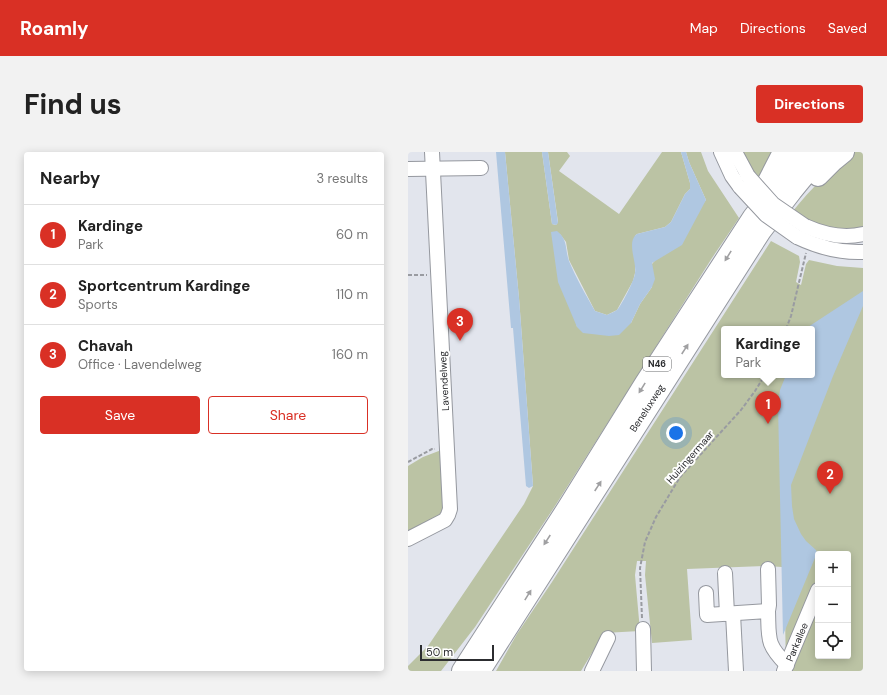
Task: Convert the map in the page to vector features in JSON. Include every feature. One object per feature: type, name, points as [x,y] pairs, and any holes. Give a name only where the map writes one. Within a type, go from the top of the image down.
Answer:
[{"type":"highway","name":"N46","points":[[753,217],[766,183],[783,152]]},
{"type":"highway","name":"Beneluxweg","points":[[480,671],[499,627],[645,383],[753,217],[804,152]]},
{"type":"highway","name":"Beneluxweg","points":[[462,671],[499,627],[769,220],[824,152]]},
{"type":"highway","name":"N46","points":[[743,260],[766,235],[795,198],[844,152]]},
{"type":"highway","name":"N46","points":[[449,671],[499,627]]},
{"type":"highway","name":"N46","points":[[490,671],[499,627]]},
{"type":"street","name":"Lavendelweg","points":[[408,539],[444,520],[448,515],[450,501],[432,152]]},
{"type":"street","points":[[721,152],[732,176],[744,181]]},
{"type":"street","points":[[735,152],[744,181],[766,215],[787,231],[816,231],[840,236],[863,234]]},
{"type":"street","points":[[408,169],[481,168]]},
{"type":"street","points":[[801,232],[826,248],[844,252],[863,252]]},
{"type":"street","points":[[768,569],[770,644],[786,668]]},
{"type":"street","points":[[725,573],[736,671]]},
{"type":"street","points":[[706,593],[707,615],[768,612]]},
{"type":"street","name":"Parkallee","points":[[786,668],[815,597]]},
{"type":"street","points":[[643,629],[644,671]]},
{"type":"street","points":[[592,671],[608,638]]},
{"type":"path","points":[[787,326],[806,252]]},
{"type":"path","points":[[408,275],[438,275]]},
{"type":"path","name":"Huizingermaar","points":[[643,629],[640,568],[645,542],[656,516],[680,477],[741,410],[763,378]]},
{"type":"path","points":[[408,462],[432,449],[448,448]]},
{"type":"green space","points":[[505,152],[542,152],[552,224],[556,225],[558,222],[548,152],[567,152],[570,156],[559,171],[619,214],[662,152],[681,152],[690,183],[690,189],[685,194],[671,222],[665,227],[637,234],[635,236],[635,273],[633,281],[617,310],[607,315],[595,311],[569,260],[566,242],[560,234],[577,327],[631,323],[640,304],[652,287],[652,264],[706,200],[686,152],[701,152],[708,171],[739,218],[712,258],[555,506],[475,627],[441,671],[408,671],[408,666],[428,646],[524,504],[533,486],[519,298]]},
{"type":"green space","points":[[741,152],[779,152],[762,182],[752,170]]},
{"type":"green space","points":[[853,152],[863,152],[863,229],[839,229],[813,223],[793,211],[821,180]]},
{"type":"green space","points":[[771,241],[799,256],[800,262],[796,282],[801,285],[806,264],[809,260],[837,266],[863,268],[863,671],[786,671],[784,558],[782,558],[782,567],[767,566],[687,569],[692,640],[652,643],[645,575],[646,561],[637,561],[635,575],[640,631],[604,633],[581,671],[496,671],[517,634]]},
{"type":"green space","points":[[444,449],[447,511],[408,535],[408,466],[423,457]]},
{"type":"water","points":[[496,152],[505,152],[519,298],[533,486],[529,488],[526,486]]},
{"type":"water","points":[[542,152],[548,152],[558,223],[556,225],[552,224]]},
{"type":"water","points":[[681,152],[686,152],[706,200],[682,245],[652,263],[655,279],[652,287],[640,304],[631,323],[619,335],[609,336],[583,333],[577,327],[558,282],[551,232],[557,231],[561,234],[566,245],[569,261],[595,311],[607,315],[615,311],[618,309],[631,286],[634,276],[635,268],[632,242],[634,238],[637,234],[665,227],[671,222],[685,194],[690,189],[690,183]]},
{"type":"water","points":[[863,291],[863,306],[833,376],[791,485],[794,519],[801,534],[816,551],[815,551],[815,558],[783,635],[778,405],[780,390],[785,378],[815,378],[815,326],[810,326]]},
{"type":"place","name":"Chavah","points":[[460,341]]},
{"type":"place","name":"Kardinge","points":[[768,424]]},
{"type":"place","name":"Sportcentrum Kardinge","points":[[830,494]]}]
